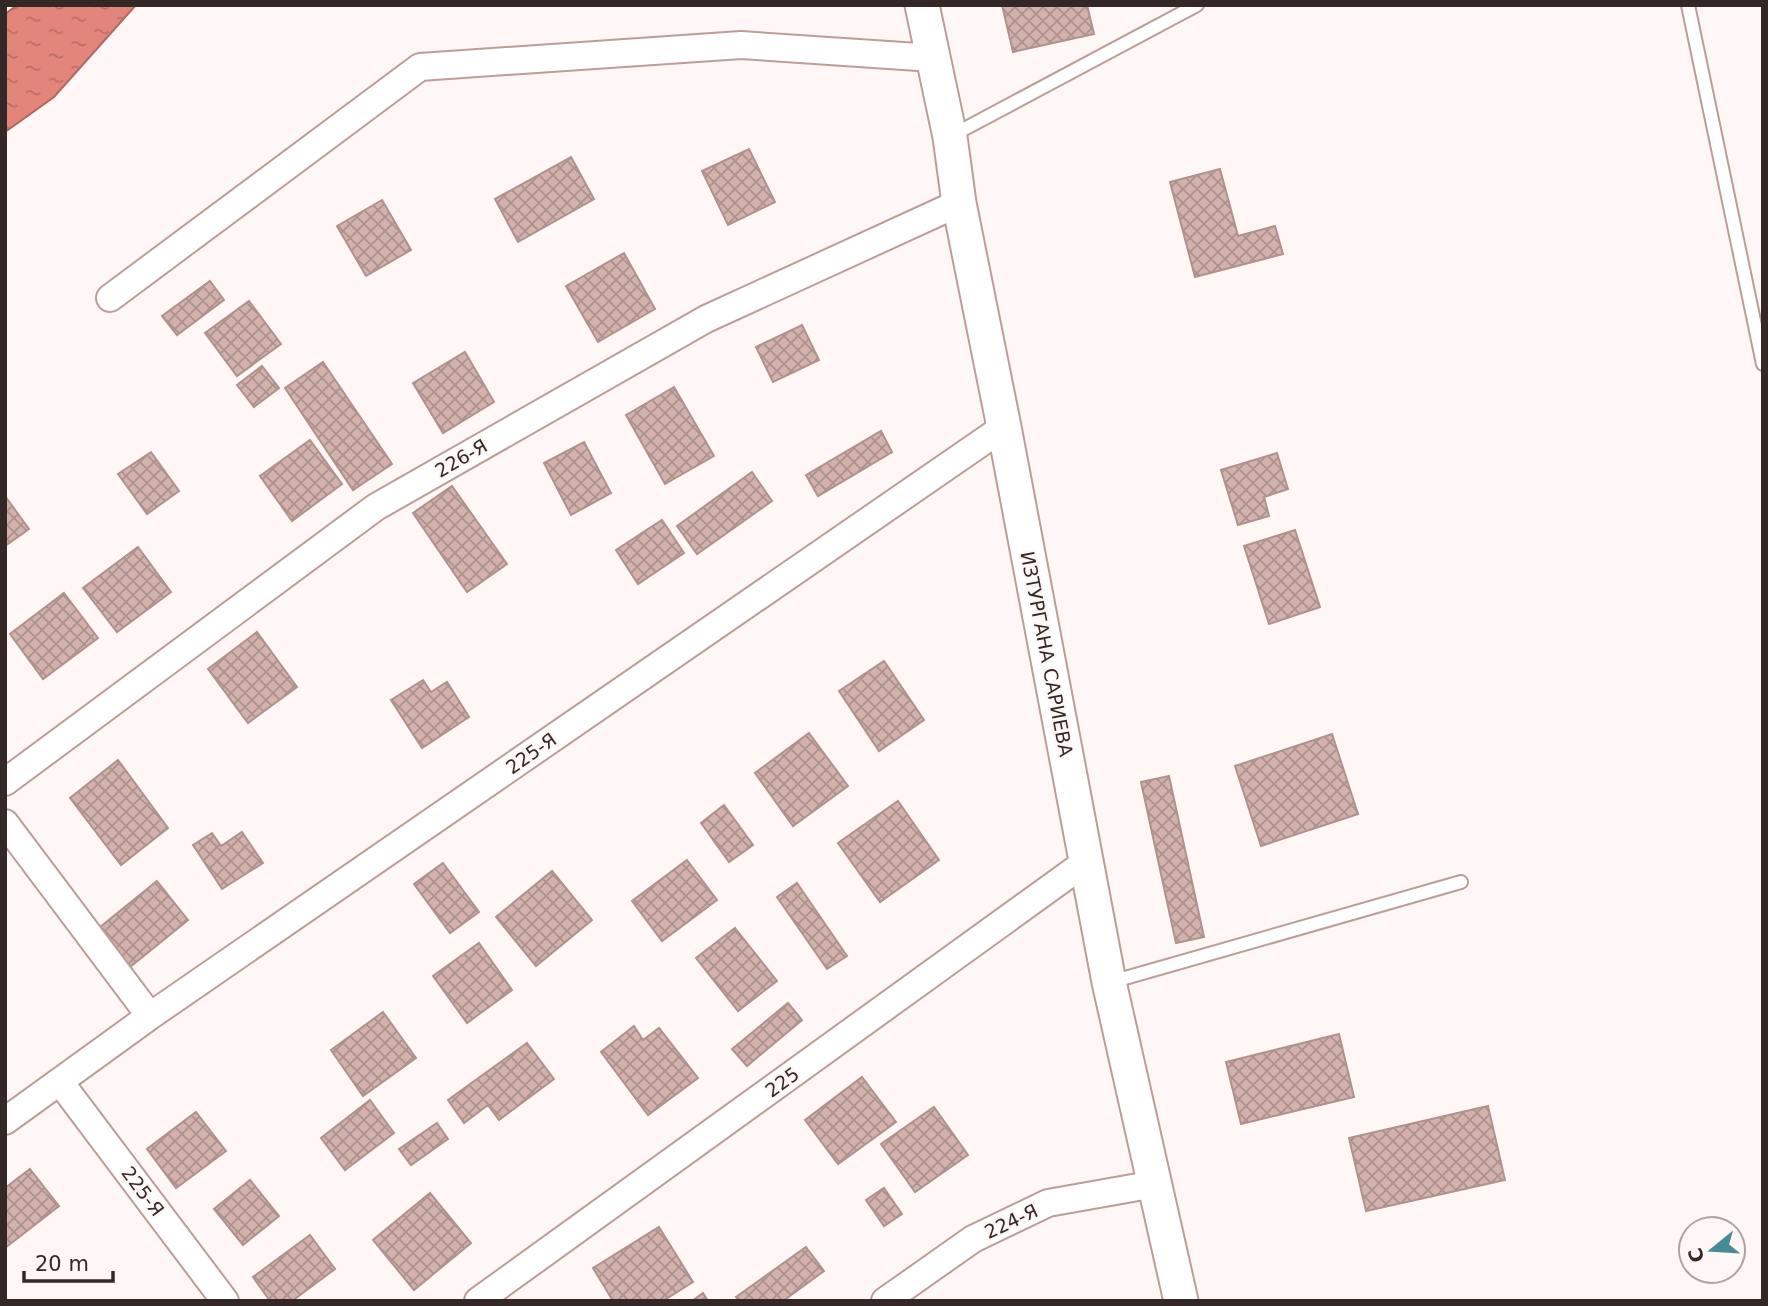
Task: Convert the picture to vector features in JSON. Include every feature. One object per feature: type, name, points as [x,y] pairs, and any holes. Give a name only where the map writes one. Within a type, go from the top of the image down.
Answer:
[{"type":"street","name":"ИЗТУРГАНА САРИЕВА","points":[[922,5],[950,137],[959,203],[1109,982],[1181,1301]]},
{"type":"street","points":[[110,298],[420,67],[741,45],[933,58]]},
{"type":"street","name":"226-Я","points":[[5,782],[376,507],[706,319],[959,203]]},
{"type":"street","name":"225-Я","points":[[5,1121],[150,1016],[1004,427]]},
{"type":"street","points":[[5,823],[150,1016]]},
{"type":"street","name":"225","points":[[478,1301],[1086,862]]},
{"type":"street","name":"225-Я","points":[[61,1082],[225,1301]]},
{"type":"street","name":"224-Я","points":[[885,1301],[974,1239],[1048,1203],[1155,1184]]},
{"type":"lane","points":[[950,137],[1197,5]]},
{"type":"lane","points":[[1688,5],[1763,364]]},
{"type":"lane","points":[[1109,982],[1461,882]]},
{"type":"water","points":[[17,5],[136,5],[54,97],[5,132],[5,14]]},
{"type":"building","points":[[1002,5],[1087,5],[1094,34],[1013,52]]},
{"type":"building","points":[[749,149],[775,202],[728,225],[702,171]]},
{"type":"building","points":[[571,157],[594,199],[518,242],[495,199]]},
{"type":"building","points":[[1220,169],[1238,236],[1275,226],[1283,254],[1195,277],[1170,182]]},
{"type":"building","points":[[382,200],[411,250],[366,276],[337,226]]},
{"type":"building","points":[[624,253],[655,309],[598,342],[566,286]]},
{"type":"building","points":[[210,281],[224,300],[177,335],[162,316]]},
{"type":"building","points":[[249,301],[281,344],[237,376],[205,333]]},
{"type":"building","points":[[802,325],[819,360],[773,382],[756,347]]},
{"type":"building","points":[[465,352],[494,402],[443,433],[413,383]]},
{"type":"building","points":[[323,362],[392,464],[353,490],[285,388]]},
{"type":"building","points":[[262,366],[279,388],[254,407],[237,385]]},
{"type":"building","points":[[674,387],[714,456],[665,484],[626,415]]},
{"type":"building","points":[[881,431],[892,452],[818,496],[806,475]]},
{"type":"building","points":[[310,440],[342,484],[292,521],[260,476]]},
{"type":"building","points":[[584,442],[611,493],[571,515],[544,463]]},
{"type":"building","points":[[151,452],[179,491],[147,514],[118,474]]},
{"type":"building","points":[[1277,453],[1288,489],[1264,497],[1269,516],[1238,525],[1221,470]]},
{"type":"building","points":[[752,472],[772,501],[697,554],[677,526]]},
{"type":"building","points":[[452,486],[507,564],[467,592],[413,513]]},
{"type":"building","points":[[5,496],[29,529],[5,546]]},
{"type":"building","points":[[662,520],[684,553],[638,584],[616,550]]},
{"type":"building","points":[[1295,530],[1320,607],[1269,624],[1244,546]]},
{"type":"building","points":[[138,547],[171,592],[117,632],[83,588]]},
{"type":"building","points":[[64,593],[98,638],[43,679],[10,634]]},
{"type":"building","points":[[257,632],[297,687],[248,723],[208,669]]},
{"type":"building","points":[[884,661],[924,720],[879,751],[839,691]]},
{"type":"building","points":[[423,680],[431,692],[447,682],[469,717],[422,748],[391,700]]},
{"type":"building","points":[[809,733],[848,786],[793,826],[755,773]]},
{"type":"building","points":[[1332,734],[1358,814],[1261,846],[1235,766]]},
{"type":"building","points":[[118,760],[168,828],[121,865],[70,798]]},
{"type":"building","points":[[1169,776],[1204,937],[1176,943],[1141,782]]},
{"type":"building","points":[[898,801],[939,860],[880,902],[838,843]]},
{"type":"building","points":[[724,805],[753,845],[729,862],[701,823]]},
{"type":"building","points":[[242,832],[263,863],[222,889],[193,845],[212,833],[221,846]]},
{"type":"building","points":[[687,860],[717,900],[662,941],[632,901]]},
{"type":"building","points":[[443,863],[479,912],[450,933],[414,884]]},
{"type":"building","points":[[552,871],[592,920],[536,966],[496,917]]},
{"type":"building","points":[[157,881],[188,920],[130,967],[99,928]]},
{"type":"building","points":[[797,883],[847,956],[827,969],[777,897]]},
{"type":"building","points":[[735,928],[777,981],[738,1011],[696,958]]},
{"type":"building","points":[[479,943],[512,990],[467,1023],[433,976]]},
{"type":"building","points":[[788,1003],[802,1020],[747,1066],[732,1049]]},
{"type":"building","points":[[383,1012],[416,1058],[363,1096],[331,1050]]},
{"type":"building","points":[[634,1026],[643,1040],[659,1028],[698,1078],[648,1115],[601,1052]]},
{"type":"building","points":[[1339,1034],[1354,1097],[1241,1124],[1226,1062]]},
{"type":"building","points":[[527,1043],[554,1079],[499,1120],[488,1105],[464,1123],[448,1100]]},
{"type":"building","points":[[862,1077],[896,1122],[838,1164],[805,1120]]},
{"type":"building","points":[[370,1100],[394,1133],[345,1170],[321,1138]]},
{"type":"building","points":[[1488,1106],[1505,1180],[1366,1211],[1349,1138]]},
{"type":"building","points":[[934,1107],[968,1155],[915,1192],[881,1144]]},
{"type":"building","points":[[196,1112],[226,1151],[176,1188],[147,1149]]},
{"type":"building","points":[[437,1123],[448,1139],[411,1165],[399,1149]]},
{"type":"building","points":[[30,1169],[59,1206],[5,1248],[5,1188]]},
{"type":"building","points":[[250,1180],[279,1216],[243,1245],[214,1209]]},
{"type":"building","points":[[884,1188],[902,1214],[884,1226],[866,1200]]},
{"type":"building","points":[[430,1193],[471,1243],[414,1290],[373,1240]]},
{"type":"building","points":[[659,1227],[693,1282],[663,1301],[613,1301],[593,1268]]},
{"type":"building","points":[[310,1235],[335,1269],[292,1301],[270,1301],[253,1277]]},
{"type":"building","points":[[806,1247],[824,1271],[783,1301],[739,1301],[736,1297]]},
{"type":"building","points":[[703,1293],[708,1301],[692,1301]]}]
